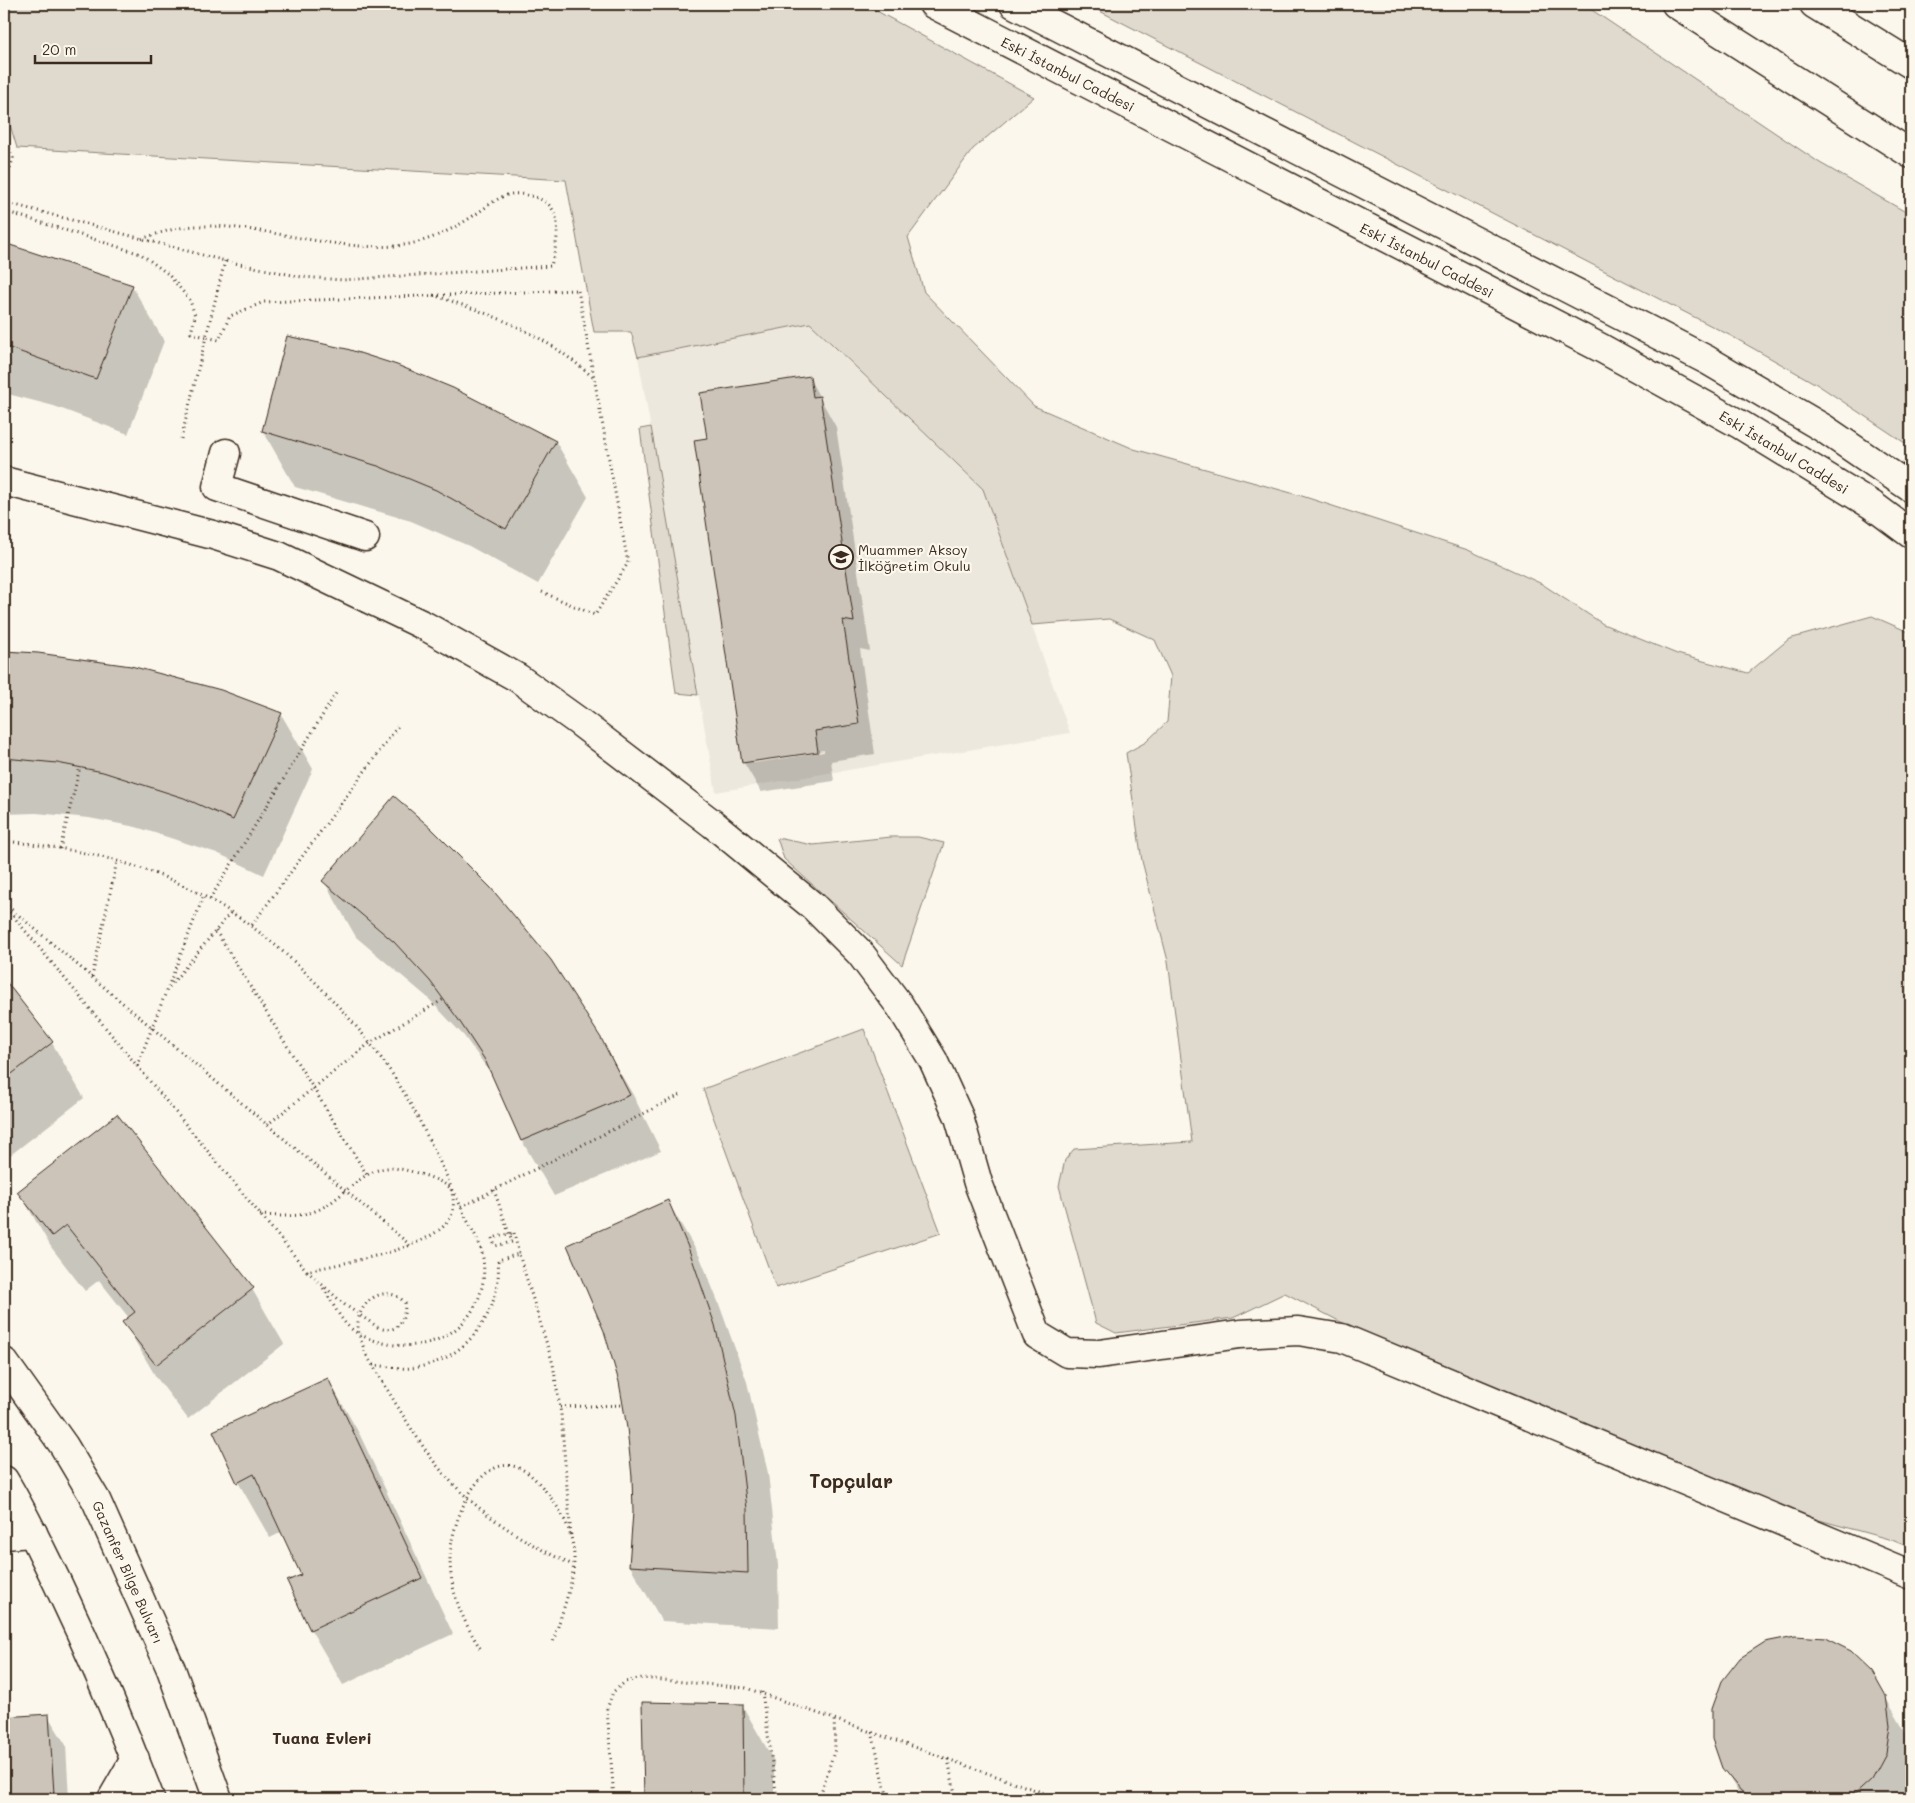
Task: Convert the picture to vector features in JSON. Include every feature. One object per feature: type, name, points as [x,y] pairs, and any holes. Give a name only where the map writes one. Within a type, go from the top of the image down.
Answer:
[{"type":"main road","name":"Eski İstanbul Caddesi","points":[[933,4],[1636,367],[1741,425],[1872,505],[1911,534]]},
{"type":"main road","points":[[1014,4],[1707,360],[1823,428],[1911,488]]},
{"type":"main road","points":[[1676,4],[1911,154]]},
{"type":"main road","points":[[1814,4],[1911,64]]},
{"type":"main road","points":[[226,453],[217,488],[365,537]]},
{"type":"main road","points":[[4,481],[212,535],[279,556],[425,626],[518,678],[578,721],[713,824],[807,901],[860,953],[900,1006],[933,1060],[960,1117],[978,1183],[1037,1335],[1066,1353],[1099,1354],[1240,1334],[1298,1331],[1342,1338],[1911,1575]]},
{"type":"main road","name":"Gazanfer Bilge Bulvarı","points":[[4,1362],[64,1446],[96,1500],[171,1669],[218,1799]]},
{"type":"main road","points":[[4,1480],[33,1533],[76,1620],[150,1799]]},
{"type":"main road","points":[[4,1536],[33,1533]]},
{"type":"main road","points":[[112,1799],[135,1759]]},
{"type":"path","points":[[4,134],[13,158],[4,192]]},
{"type":"path","points":[[4,202],[141,239],[225,261],[302,277],[344,280],[551,266],[558,239],[558,227],[552,211],[544,201],[513,194],[501,197],[456,227],[415,244],[367,247],[335,244],[252,230],[197,226],[172,229],[141,239]]},
{"type":"path","points":[[4,211],[141,254],[168,274],[190,300],[195,316],[190,333],[219,340],[230,316],[264,302],[430,294],[578,290],[628,563],[595,615],[542,592]]},
{"type":"path","points":[[181,439],[225,261]]},
{"type":"path","points":[[430,294],[512,323],[566,353],[594,378]]},
{"type":"path","points":[[210,899],[338,690]]},
{"type":"path","points":[[252,925],[398,726]]},
{"type":"path","points":[[60,849],[80,767]]},
{"type":"path","points":[[4,841],[60,849],[117,861],[162,876],[204,895],[252,925],[291,957],[370,1043],[401,1088],[427,1135],[479,1244],[483,1259],[479,1295],[474,1309],[454,1332],[441,1340],[406,1346],[371,1340],[348,1325],[322,1286]]},
{"type":"path","points":[[92,977],[117,861]]},
{"type":"path","points":[[137,1066],[204,895]]},
{"type":"path","points":[[4,904],[411,1246]]},
{"type":"path","points":[[4,904],[260,1215],[322,1286],[344,1305],[379,1328],[387,1330],[395,1329],[402,1322],[405,1315],[405,1303],[399,1296],[389,1292],[378,1295],[368,1302],[361,1312],[358,1323],[359,1335],[372,1365],[433,1460],[468,1496],[528,1541],[573,1565]]},
{"type":"path","points":[[166,990],[232,911]]},
{"type":"path","points":[[216,931],[367,1175]]},
{"type":"path","points":[[266,1124],[370,1043],[444,999]]},
{"type":"path","points":[[461,1207],[682,1094]]},
{"type":"path","points":[[260,1215],[304,1215],[332,1203],[367,1175],[380,1169],[392,1168],[431,1178],[451,1188]]},
{"type":"path","points":[[307,1271],[411,1246],[441,1229],[452,1215],[453,1198],[451,1188]]},
{"type":"path","points":[[494,1190],[512,1242],[495,1246],[492,1238],[514,1233],[553,1364],[560,1408],[573,1565],[553,1643]]},
{"type":"path","points":[[372,1365],[411,1368],[442,1359],[466,1344],[477,1333],[490,1310],[500,1274],[498,1260],[519,1254]]},
{"type":"path","points":[[560,1408],[624,1405]]},
{"type":"path","points":[[480,1648],[458,1608],[450,1559],[453,1533],[459,1513],[482,1476],[497,1467],[511,1467],[528,1473],[543,1487],[560,1509],[571,1537]]},
{"type":"path","points":[[614,1799],[607,1710],[613,1692],[625,1682],[642,1678],[713,1684],[762,1692],[1061,1799]]},
{"type":"path","points":[[762,1692],[777,1799]]},
{"type":"path","points":[[819,1799],[835,1749],[834,1718]]},
{"type":"path","points":[[872,1732],[888,1799]]},
{"type":"path","points":[[948,1759],[956,1799]]},
{"type":"shaded area","points":[[4,4],[864,4],[1034,97],[973,149],[908,237],[924,292],[1034,406],[1134,449],[1302,496],[1468,550],[1542,584],[1603,624],[1677,654],[1748,673],[1789,639],[1872,616],[1911,633],[1911,1548],[1892,1540],[1615,1464],[1285,1293],[1233,1318],[1116,1333],[1096,1323],[1059,1186],[1065,1160],[1074,1149],[1192,1142],[1168,961],[1142,861],[1126,753],[1146,742],[1167,722],[1171,676],[1155,640],[1109,619],[1032,625],[983,489],[810,323],[638,357],[631,332],[594,332],[566,180],[17,148],[4,105]]},
{"type":"shaded area","points":[[1086,4],[1583,4],[1820,163],[1911,215],[1911,447],[1818,385],[1733,337]]},
{"type":"shaded area","name":"Muammer Aksoy İlköğretim Okulu","points":[[810,323],[983,489],[1070,733],[716,792],[638,357]]},
{"type":"shaded area","points":[[651,427],[698,695],[676,693],[640,429]]},
{"type":"shaded area","points":[[891,837],[918,837],[944,843],[902,965],[784,859],[777,838],[813,845]]},
{"type":"shaded area","points":[[864,1029],[941,1233],[776,1288],[703,1089]]},
{"type":"building","points":[[4,243],[133,285],[96,379],[4,346]]},
{"type":"building","points":[[287,336],[347,349],[397,365],[453,388],[556,441],[506,529],[436,490],[378,466],[262,431]]},
{"type":"building","points":[[810,376],[813,397],[820,396],[854,622],[843,620],[859,724],[815,731],[818,752],[742,763],[694,440],[707,438],[700,393]]},
{"type":"building","points":[[4,651],[38,653],[131,666],[221,690],[282,713],[233,820],[184,798],[103,772],[57,763],[4,758]]},
{"type":"building","points":[[394,796],[432,829],[491,888],[551,960],[601,1038],[630,1095],[521,1141],[485,1060],[430,981],[394,942],[322,881]]},
{"type":"building","points":[[4,979],[53,1042],[4,1080]]},
{"type":"building","points":[[117,1114],[254,1288],[156,1365],[122,1322],[135,1312],[66,1225],[52,1236],[17,1192]]},
{"type":"building","points":[[668,1200],[688,1247],[715,1325],[736,1416],[747,1509],[748,1573],[629,1566],[633,1512],[632,1477],[627,1428],[619,1382],[604,1331],[567,1245]]},
{"type":"building","points":[[328,1378],[422,1578],[310,1630],[287,1581],[301,1575],[254,1474],[237,1483],[213,1431]]},
{"type":"building","points":[[1795,1636],[1825,1638],[1851,1651],[1872,1671],[1886,1696],[1890,1725],[1886,1753],[1872,1779],[1850,1799],[1754,1799],[1741,1791],[1722,1768],[1712,1739],[1712,1709],[1722,1681],[1740,1658],[1765,1642]]},
{"type":"building","points":[[642,1702],[743,1704],[744,1799],[644,1799]]},
{"type":"building","points":[[49,1714],[54,1794],[4,1797],[4,1717]]},
{"type":"place","name":"Muammer Aksoy İlköğretim Okulu","points":[[841,557]]},
{"type":"district","name":"Topçular","points":[[851,1480]]},
{"type":"district","name":"Tuana Evleri","points":[[322,1737]]}]
